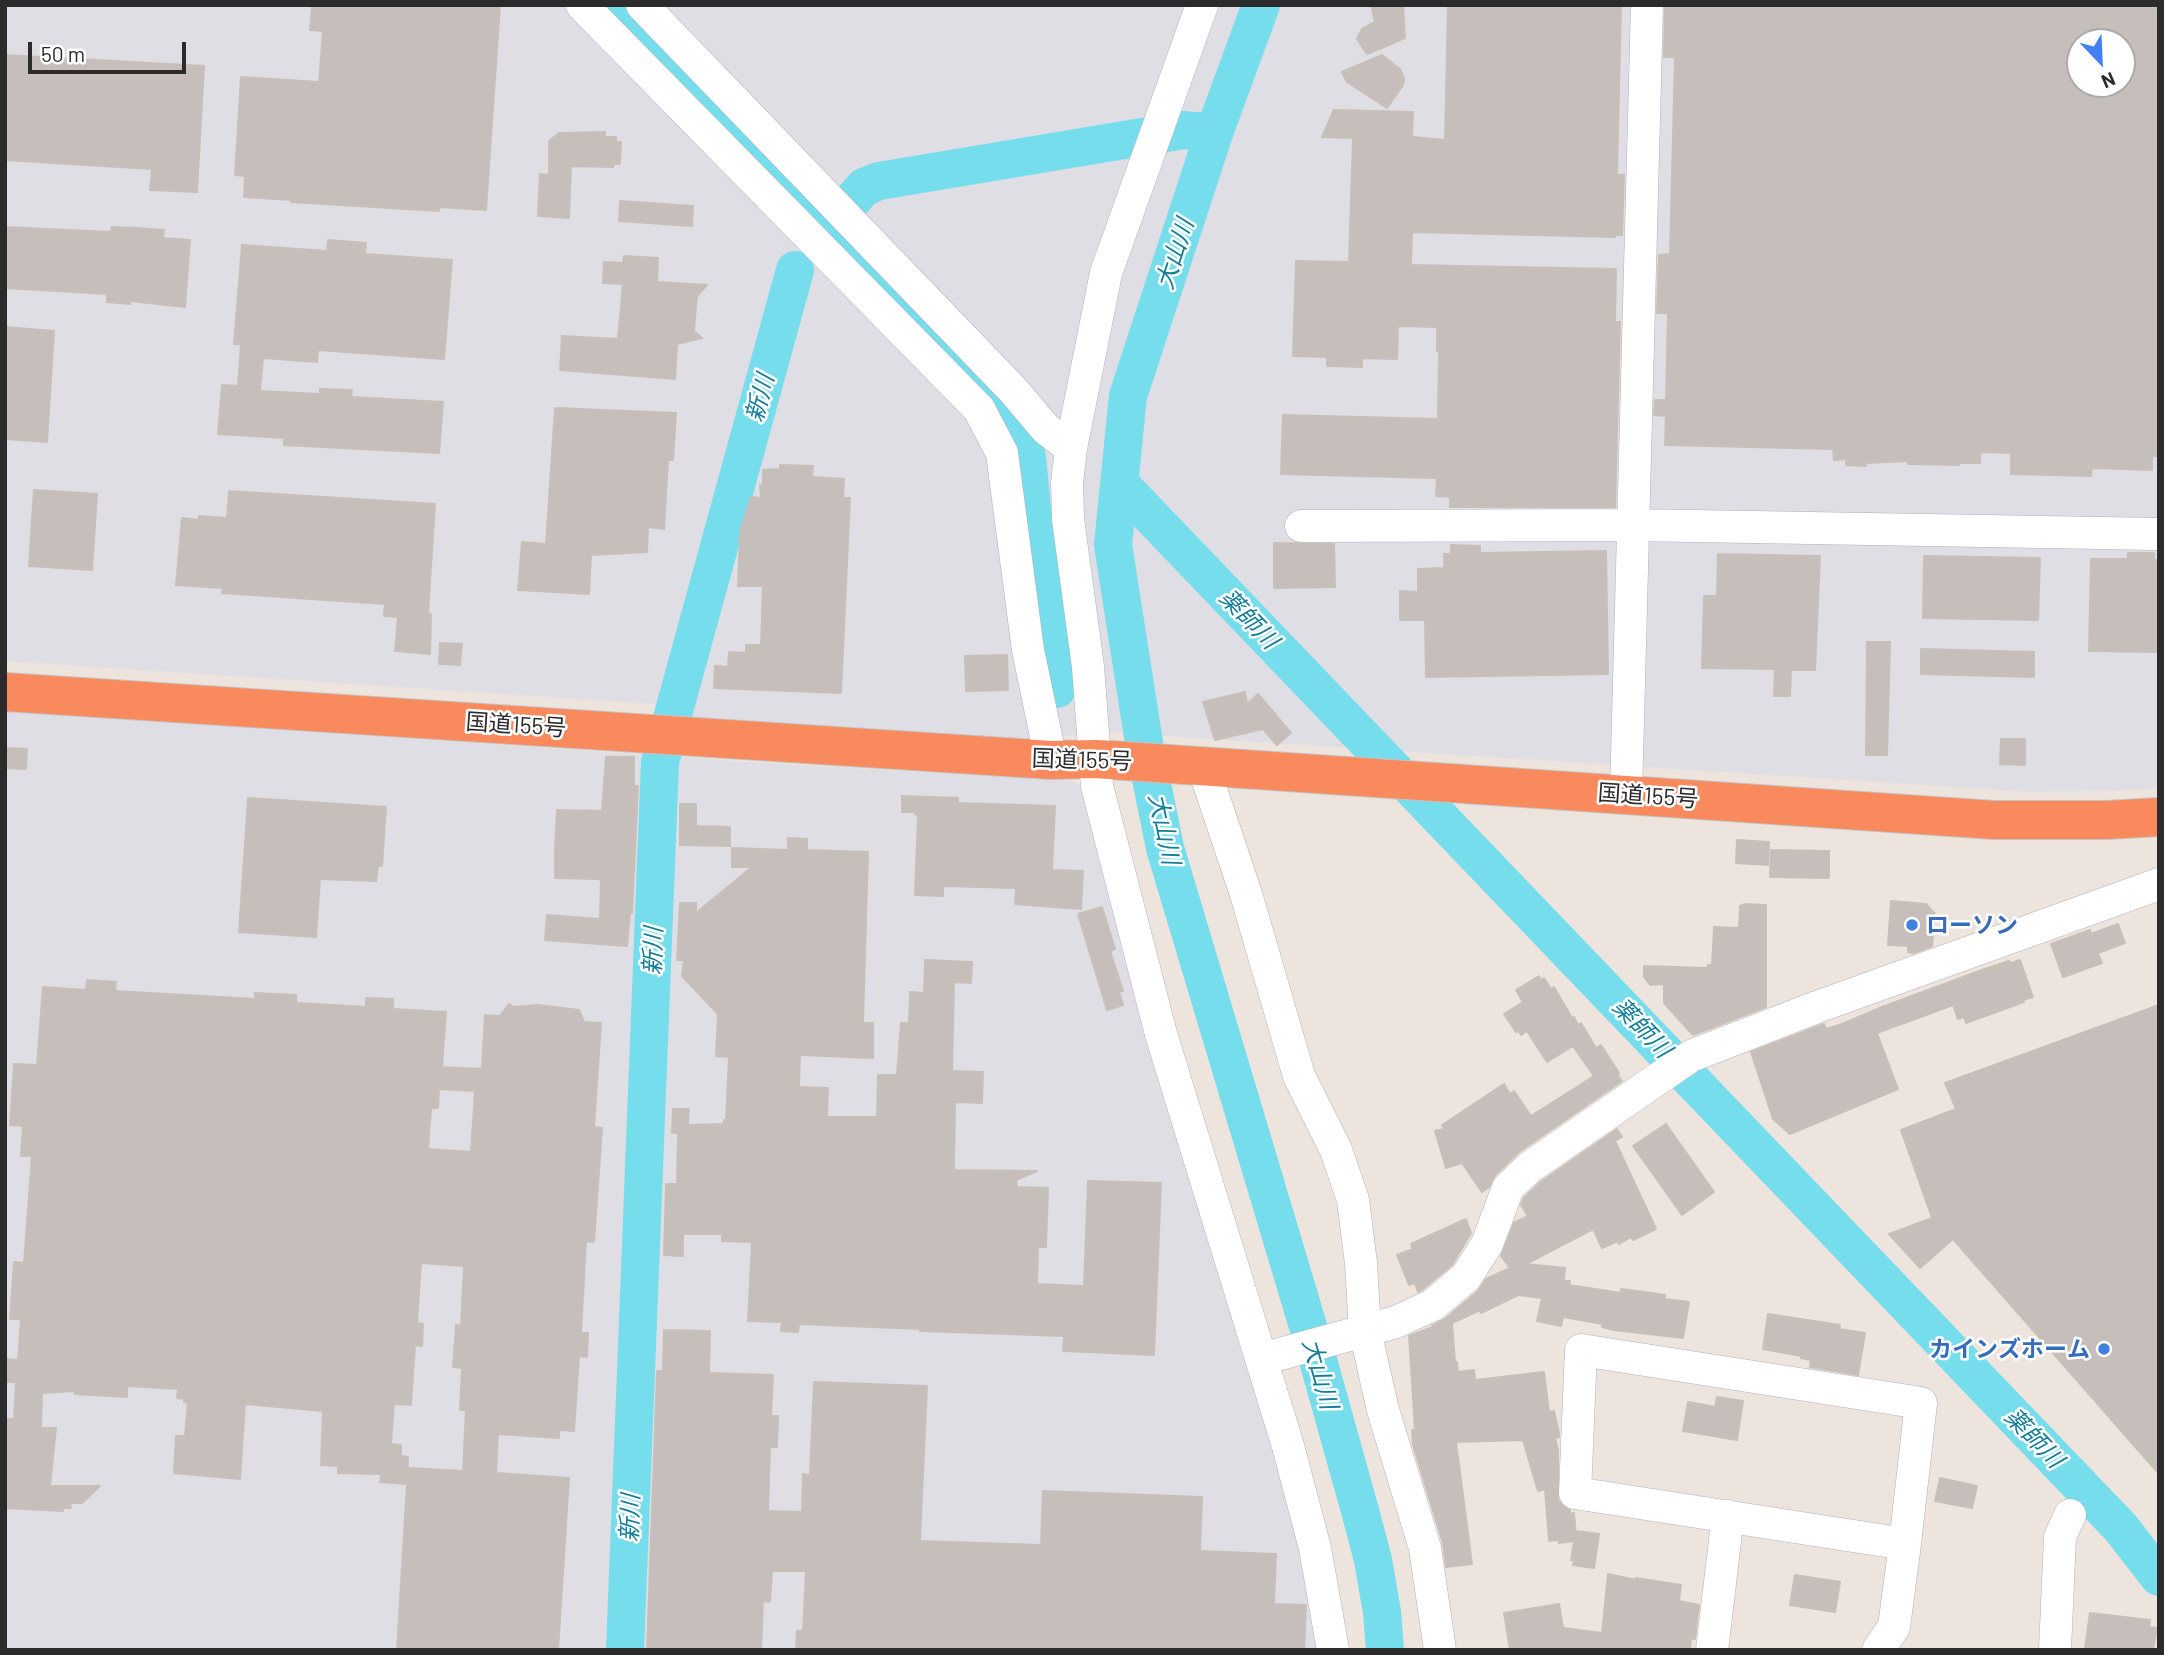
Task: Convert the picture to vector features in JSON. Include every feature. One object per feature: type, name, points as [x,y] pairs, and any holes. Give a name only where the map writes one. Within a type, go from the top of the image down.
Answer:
[{"type":"highway","name":"国道155号","points":[[5,692],[1051,760],[1096,759],[1994,820],[2159,817]]},
{"type":"street","points":[[582,5],[979,409],[1002,453],[1028,650],[1051,760]]},
{"type":"street","points":[[642,5],[1013,390],[1046,429],[1071,448]]},
{"type":"street","points":[[1202,5],[1140,182],[1105,272],[1071,448],[1067,483],[1068,519],[1088,667],[1097,786],[1161,1034],[1274,1356],[1315,1548],[1333,1650]]},
{"type":"street","points":[[1626,794],[1647,5]]},
{"type":"street","points":[[1301,526],[1634,525],[2159,534]]},
{"type":"street","points":[[1203,766],[1246,894],[1299,1076],[1336,1150],[1353,1200],[1360,1263],[1359,1332],[1425,1548],[1440,1650]]},
{"type":"street","points":[[1274,1356],[1396,1322],[1433,1305],[1466,1277],[1487,1244],[1507,1188],[1530,1167],[1692,1056],[1817,1007],[2159,884]]},
{"type":"street","points":[[1878,1650],[1894,1627],[1906,1544],[1922,1403],[1581,1350],[1575,1493],[1906,1544]]},
{"type":"street","points":[[2055,1650],[2060,1537],[2070,1515]]},
{"type":"street","points":[[1712,1650],[1728,1516]]},
{"type":"shaded area","points":[[5,5],[2159,5],[2159,789],[2033,792],[1105,732],[1041,738],[1031,747],[697,724],[652,704],[5,661]]},
{"type":"shaded area","points":[[5,711],[795,765],[1070,780],[1082,787],[1280,1448],[1322,1650],[5,1650]]},
{"type":"building","points":[[312,5],[500,5],[486,210],[439,207],[439,211],[244,197],[245,176],[235,175],[241,77],[319,82],[323,31],[310,30]]},
{"type":"building","points":[[1371,5],[1403,5],[1405,38],[1367,54],[1357,39],[1362,29],[1375,22]]},
{"type":"building","points":[[1448,5],[1621,5],[1617,175],[1624,175],[1622,235],[1412,232],[1411,265],[1616,269],[1615,322],[1620,322],[1615,507],[1450,507],[1450,497],[1436,496],[1437,478],[1281,474],[1283,415],[1438,419],[1437,327],[1398,326],[1397,359],[1362,358],[1362,367],[1327,366],[1327,357],[1293,356],[1296,261],[1349,262],[1353,138],[1322,137],[1334,110],[1413,112],[1412,137],[1445,140]]},
{"type":"building","points":[[1665,5],[2159,5],[2159,456],[2152,456],[2152,470],[2092,468],[2091,476],[2011,474],[2011,453],[1980,452],[1980,463],[1959,465],[1908,464],[1908,461],[1866,463],[1866,466],[1846,465],[1846,459],[1834,460],[1833,449],[1665,445],[1666,416],[1654,415],[1655,400],[1666,400],[1668,313],[1657,313],[1659,255],[1670,254],[1675,57],[1664,57]]},
{"type":"building","points":[[5,55],[204,66],[197,192],[150,190],[152,169],[5,160]]},
{"type":"building","points":[[1382,55],[1400,69],[1404,78],[1403,85],[1387,108],[1347,82],[1342,72]]},
{"type":"building","points":[[605,132],[605,137],[616,137],[616,142],[621,142],[620,164],[613,164],[613,167],[571,166],[569,218],[538,216],[540,174],[549,175],[549,141],[559,133]]},
{"type":"building","points":[[620,201],[693,206],[692,226],[619,221]]},
{"type":"building","points":[[5,227],[111,232],[112,227],[138,228],[164,230],[163,238],[190,240],[185,307],[130,301],[130,304],[107,302],[107,294],[5,288]]},
{"type":"building","points":[[328,240],[366,243],[365,254],[452,260],[444,359],[318,350],[317,362],[263,358],[260,391],[320,394],[320,389],[352,390],[351,397],[443,402],[439,453],[284,445],[284,438],[218,434],[222,385],[238,386],[241,344],[234,344],[242,245],[327,251]]},
{"type":"building","points":[[624,256],[658,258],[657,282],[707,285],[697,296],[696,306],[694,331],[702,338],[677,344],[675,379],[560,370],[562,336],[618,339],[623,284],[603,283],[604,262],[623,263]]},
{"type":"building","points":[[5,327],[54,331],[47,442],[5,439]]},
{"type":"building","points":[[555,408],[676,413],[673,460],[668,460],[664,529],[648,527],[647,552],[591,555],[589,594],[518,590],[522,542],[546,544]]},
{"type":"building","points":[[780,465],[813,466],[812,477],[844,479],[843,498],[850,498],[841,693],[714,688],[715,666],[728,667],[729,652],[746,653],[746,645],[761,645],[763,586],[738,586],[740,532],[751,497],[761,498],[763,470],[780,469]]},
{"type":"building","points":[[34,490],[97,494],[92,570],[29,566]]},
{"type":"building","points":[[229,491],[435,504],[428,613],[431,614],[430,654],[395,651],[398,617],[384,616],[385,604],[222,593],[223,588],[176,585],[182,518],[227,518]]},
{"type":"building","points":[[1274,543],[1334,544],[1335,587],[1274,588]]},
{"type":"building","points":[[1451,545],[1480,546],[1480,553],[1606,551],[1608,674],[1426,677],[1425,620],[1400,620],[1400,591],[1418,592],[1418,569],[1444,568],[1444,554],[1451,554]]},
{"type":"building","points":[[2128,553],[2154,553],[2154,560],[2159,560],[2159,652],[2089,651],[2091,559],[2128,559]]},
{"type":"building","points":[[1718,554],[1820,556],[1815,670],[1791,670],[1790,696],[1774,696],[1775,669],[1702,668],[1704,596],[1717,596]]},
{"type":"building","points":[[1924,556],[2040,558],[2038,620],[1923,618]]},
{"type":"building","points":[[1867,642],[1890,642],[1887,755],[1866,755]]},
{"type":"building","points":[[440,643],[462,644],[460,665],[439,664]]},
{"type":"building","points":[[1921,649],[2034,652],[2034,677],[1921,674]]},
{"type":"building","points":[[1007,655],[1008,690],[966,691],[965,656]]},
{"type":"building","points":[[1245,692],[1247,704],[1258,694],[1291,733],[1277,745],[1263,729],[1215,740],[1203,702]]},
{"type":"building","points":[[2001,739],[2025,739],[2025,765],[2000,764]]},
{"type":"building","points":[[5,748],[27,749],[26,769],[5,768]]},
{"type":"building","points":[[606,757],[634,757],[634,786],[638,786],[632,913],[627,946],[545,940],[547,915],[600,919],[601,881],[555,878],[555,849],[557,810],[602,811]]},
{"type":"building","points":[[902,796],[958,798],[958,803],[1055,806],[1052,870],[1083,871],[1081,909],[1015,904],[1016,888],[943,886],[943,896],[915,895],[918,815],[915,812],[902,812]]},
{"type":"building","points":[[248,798],[386,807],[382,866],[378,866],[376,881],[320,879],[316,937],[239,932]]},
{"type":"building","points":[[680,804],[696,804],[696,826],[730,827],[730,846],[680,845]]},
{"type":"building","points":[[788,838],[807,839],[807,850],[868,852],[863,1023],[873,1023],[873,1058],[800,1055],[799,1087],[828,1088],[827,1117],[877,1117],[878,1075],[897,1075],[901,1023],[909,1023],[910,992],[924,993],[925,960],[972,962],[971,983],[954,982],[952,1071],[983,1072],[982,1103],[955,1102],[954,1170],[1037,1171],[1016,1180],[1017,1187],[1048,1188],[1046,1247],[1038,1247],[1037,1284],[1084,1286],[1088,1181],[1161,1183],[1154,1355],[1063,1351],[1064,1336],[799,1324],[798,1332],[781,1331],[782,1322],[748,1321],[752,1242],[722,1241],[722,1234],[683,1234],[683,1256],[664,1255],[666,1184],[677,1184],[678,1133],[672,1133],[673,1109],[689,1109],[688,1125],[724,1124],[729,1057],[716,1056],[718,1014],[682,976],[684,960],[677,960],[680,903],[696,903],[696,913],[752,867],[732,867],[732,848],[788,850]]},
{"type":"building","points":[[1737,840],[1769,842],[1768,865],[1736,863]]},
{"type":"building","points":[[1771,850],[1829,851],[1829,878],[1770,877]]},
{"type":"building","points":[[1891,901],[1926,904],[1935,914],[1932,946],[1914,953],[1908,952],[1908,946],[1888,945]]},
{"type":"building","points":[[1766,905],[1766,1007],[1693,1035],[1664,1003],[1664,984],[1650,985],[1644,977],[1644,966],[1707,968],[1712,965],[1714,927],[1739,928],[1740,906]]},
{"type":"building","points":[[1102,907],[1115,949],[1110,951],[1123,991],[1119,992],[1123,1005],[1107,1010],[1078,914]]},
{"type":"building","points":[[2118,924],[2125,943],[2098,953],[2102,963],[2063,977],[2051,944],[2090,930],[2091,934]]},
{"type":"building","points":[[2020,960],[2033,997],[2023,1000],[2024,1002],[1966,1023],[1964,1017],[1958,1019],[1953,1005],[1877,1033],[1898,1089],[1790,1134],[1773,1119],[1751,1052],[1824,1024],[1826,1029],[1842,1024],[1982,970]]},
{"type":"building","points":[[1539,976],[1541,980],[1544,978],[1551,989],[1554,987],[1572,1018],[1574,1017],[1578,1025],[1581,1023],[1596,1048],[1601,1045],[1622,1081],[1519,1152],[1482,1192],[1462,1163],[1446,1168],[1435,1131],[1444,1129],[1442,1125],[1504,1084],[1510,1094],[1514,1091],[1531,1116],[1594,1076],[1573,1046],[1547,1062],[1527,1031],[1521,1035],[1516,1032],[1504,1014],[1523,1002],[1516,990]]},
{"type":"building","points":[[87,980],[116,982],[115,991],[255,999],[255,993],[296,995],[298,1003],[366,1007],[366,998],[393,999],[393,1009],[446,1012],[442,1067],[482,1069],[485,1015],[500,1016],[509,1004],[513,1007],[538,1005],[579,1010],[584,1022],[601,1023],[594,1127],[602,1128],[594,1242],[586,1241],[581,1333],[588,1333],[587,1357],[579,1356],[574,1431],[559,1430],[559,1438],[498,1434],[496,1473],[569,1478],[558,1650],[397,1650],[408,1468],[463,1471],[466,1410],[460,1410],[462,1368],[453,1367],[456,1325],[461,1326],[464,1266],[421,1263],[417,1323],[423,1324],[422,1346],[415,1345],[411,1405],[394,1404],[391,1444],[401,1445],[401,1456],[408,1457],[407,1484],[380,1482],[381,1474],[338,1473],[338,1466],[321,1465],[323,1411],[245,1404],[240,1479],[174,1473],[176,1436],[185,1436],[188,1403],[177,1398],[178,1389],[127,1386],[127,1397],[75,1394],[75,1391],[42,1393],[41,1428],[56,1428],[50,1486],[100,1486],[82,1503],[70,1503],[71,1508],[63,1508],[63,1511],[5,1508],[5,1419],[14,1419],[16,1382],[5,1382],[5,1359],[18,1360],[21,1319],[10,1319],[14,1262],[24,1263],[32,1156],[21,1156],[23,1126],[10,1125],[14,1064],[37,1065],[43,987],[86,990]],"holes":[[[439,1089],[475,1091],[471,1152],[428,1149],[431,1108],[438,1108]]]},
{"type":"building","name":"カインズホーム","points":[[2159,1005],[2159,1474],[1953,1239],[1920,1268],[1889,1234],[1932,1218],[1901,1130],[1956,1109],[1945,1083]]},
{"type":"building","points":[[1666,1124],[1714,1192],[1682,1215],[1633,1146]]},
{"type":"building","points":[[1617,1129],[1622,1137],[1615,1141],[1656,1229],[1633,1240],[1631,1237],[1619,1244],[1618,1241],[1602,1248],[1593,1229],[1526,1264],[1565,1268],[1564,1281],[1570,1281],[1569,1285],[1621,1293],[1621,1289],[1645,1292],[1665,1295],[1665,1299],[1689,1302],[1683,1338],[1614,1330],[1602,1327],[1603,1324],[1563,1317],[1561,1326],[1537,1321],[1542,1298],[1518,1295],[1481,1313],[1480,1310],[1452,1323],[1458,1372],[1474,1370],[1475,1380],[1544,1372],[1549,1412],[1554,1411],[1559,1433],[1559,1437],[1555,1438],[1558,1450],[1558,1500],[1570,1510],[1570,1514],[1574,1513],[1576,1534],[1576,1531],[1599,1534],[1594,1568],[1573,1565],[1574,1560],[1571,1560],[1574,1541],[1549,1541],[1545,1489],[1538,1491],[1523,1440],[1456,1442],[1472,1564],[1446,1567],[1443,1543],[1413,1445],[1412,1430],[1415,1430],[1409,1336],[1433,1327],[1445,1319],[1478,1291],[1486,1279],[1510,1268],[1501,1256],[1514,1223],[1528,1216],[1521,1205],[1524,1198],[1542,1181]]},
{"type":"building","points":[[1466,1219],[1471,1233],[1452,1265],[1418,1292],[1415,1283],[1409,1285],[1397,1255],[1413,1249],[1411,1244]]},
{"type":"building","points":[[1768,1314],[1840,1325],[1839,1329],[1865,1333],[1858,1375],[1810,1367],[1811,1360],[1801,1356],[1763,1349]]},
{"type":"building","points":[[664,1330],[710,1331],[709,1373],[773,1375],[771,1416],[778,1416],[777,1447],[770,1447],[768,1511],[802,1512],[803,1474],[810,1475],[814,1382],[927,1386],[920,1541],[1041,1545],[1043,1491],[1202,1497],[1200,1551],[1276,1554],[1274,1604],[1306,1605],[1304,1650],[796,1650],[797,1631],[803,1631],[806,1571],[772,1571],[770,1602],[763,1601],[761,1650],[647,1650],[657,1371],[663,1371]]},
{"type":"building","points":[[1717,1397],[1743,1401],[1737,1440],[1683,1431],[1688,1402],[1715,1407]]},
{"type":"building","points":[[1940,1478],[1977,1486],[1972,1508],[1935,1501]]},
{"type":"building","points":[[1608,1574],[1681,1585],[1679,1601],[1699,1605],[1695,1639],[1691,1638],[1690,1650],[1510,1650],[1504,1613],[1559,1604],[1563,1628],[1602,1633]]},
{"type":"building","points":[[1795,1575],[1840,1582],[1835,1612],[1790,1605]]},
{"type":"building","points":[[2090,1613],[2150,1620],[2149,1627],[2157,1628],[2153,1650],[2085,1648]]},
{"type":"waterway","points":[[609,5],[996,404],[1027,457],[1033,520],[1057,689]]},
{"type":"waterway","name":"大山川","points":[[1261,5],[1214,133],[1128,396],[1113,545],[1145,749],[1165,848],[1316,1353],[1362,1518],[1373,1560],[1385,1650]]},
{"type":"waterway","points":[[849,204],[864,187],[879,181],[1184,130],[1214,133]]},
{"type":"waterway","name":"新川","points":[[625,1650],[660,762],[795,270]]},
{"type":"waterway","name":"薬師川","points":[[1120,484],[2121,1528],[2159,1577]]},
{"type":"place","name":"ローソン","points":[[1912,925]]},
{"type":"place","name":"カインズホーム","points":[[2104,1349]]}]
